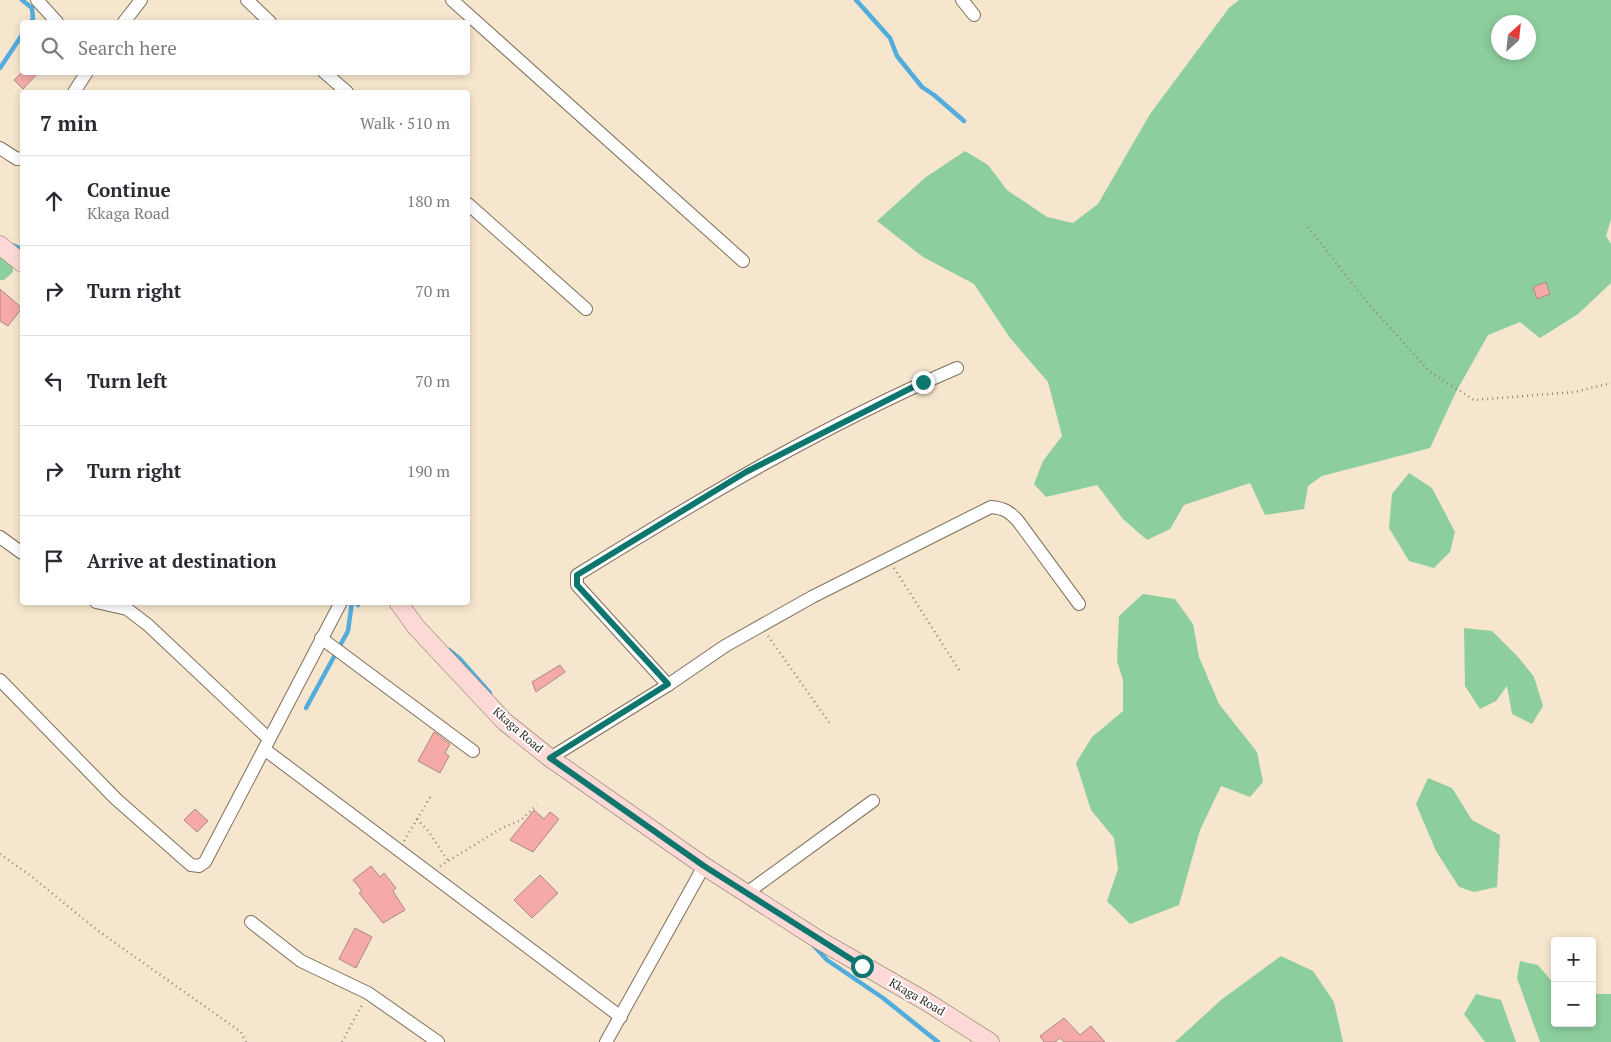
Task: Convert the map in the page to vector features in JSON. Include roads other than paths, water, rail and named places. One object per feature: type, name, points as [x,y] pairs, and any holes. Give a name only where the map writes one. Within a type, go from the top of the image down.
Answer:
[{"type":"street","points":[[37,0],[55,20]]},
{"type":"street","points":[[126,20],[141,0]]},
{"type":"street","points":[[247,0],[268,20]]},
{"type":"street","points":[[452,0],[743,261]]},
{"type":"street","points":[[962,0],[974,15]]},
{"type":"street","points":[[75,90],[85,75]]},
{"type":"street","points":[[328,75],[346,90]]},
{"type":"street","points":[[0,148],[20,158]]},
{"type":"street","points":[[470,206],[586,309]]},
{"type":"street","points":[[0,245],[20,261]]},
{"type":"street","points":[[668,684],[577,585],[577,575],[746,472],[923,382],[957,368]]},
{"type":"street","points":[[550,758],[725,646],[762,627],[812,597],[991,507],[1001,507],[1018,521],[1079,604]]},
{"type":"street","points":[[0,537],[20,552]]},
{"type":"street","points":[[109,605],[127,609],[148,625],[267,744],[399,850],[621,1017]]},
{"type":"street","points":[[0,680],[116,799],[191,865],[198,866],[205,862],[339,605]]},
{"type":"street","name":"Kkaga Road","points":[[400,605],[416,626],[505,722],[550,758],[704,866],[748,892],[819,940],[927,1002],[990,1042]]},
{"type":"street","points":[[321,638],[473,751]]},
{"type":"street","points":[[748,892],[873,801]]},
{"type":"street","points":[[606,1042],[704,866]]},
{"type":"street","points":[[251,922],[300,961],[368,992],[438,1042]]},
{"type":"waterway","points":[[22,0],[32,8],[32,20]]},
{"type":"waterway","points":[[856,0],[890,38],[897,56],[922,87],[964,121]]},
{"type":"waterway","points":[[0,68],[20,38]]},
{"type":"waterway","points":[[12,245],[20,248]]},
{"type":"waterway","points":[[306,708],[348,631],[352,605]]},
{"type":"waterway","points":[[449,650],[459,658],[490,693]]},
{"type":"waterway","points":[[814,946],[827,960],[883,998],[938,1042]]}]
